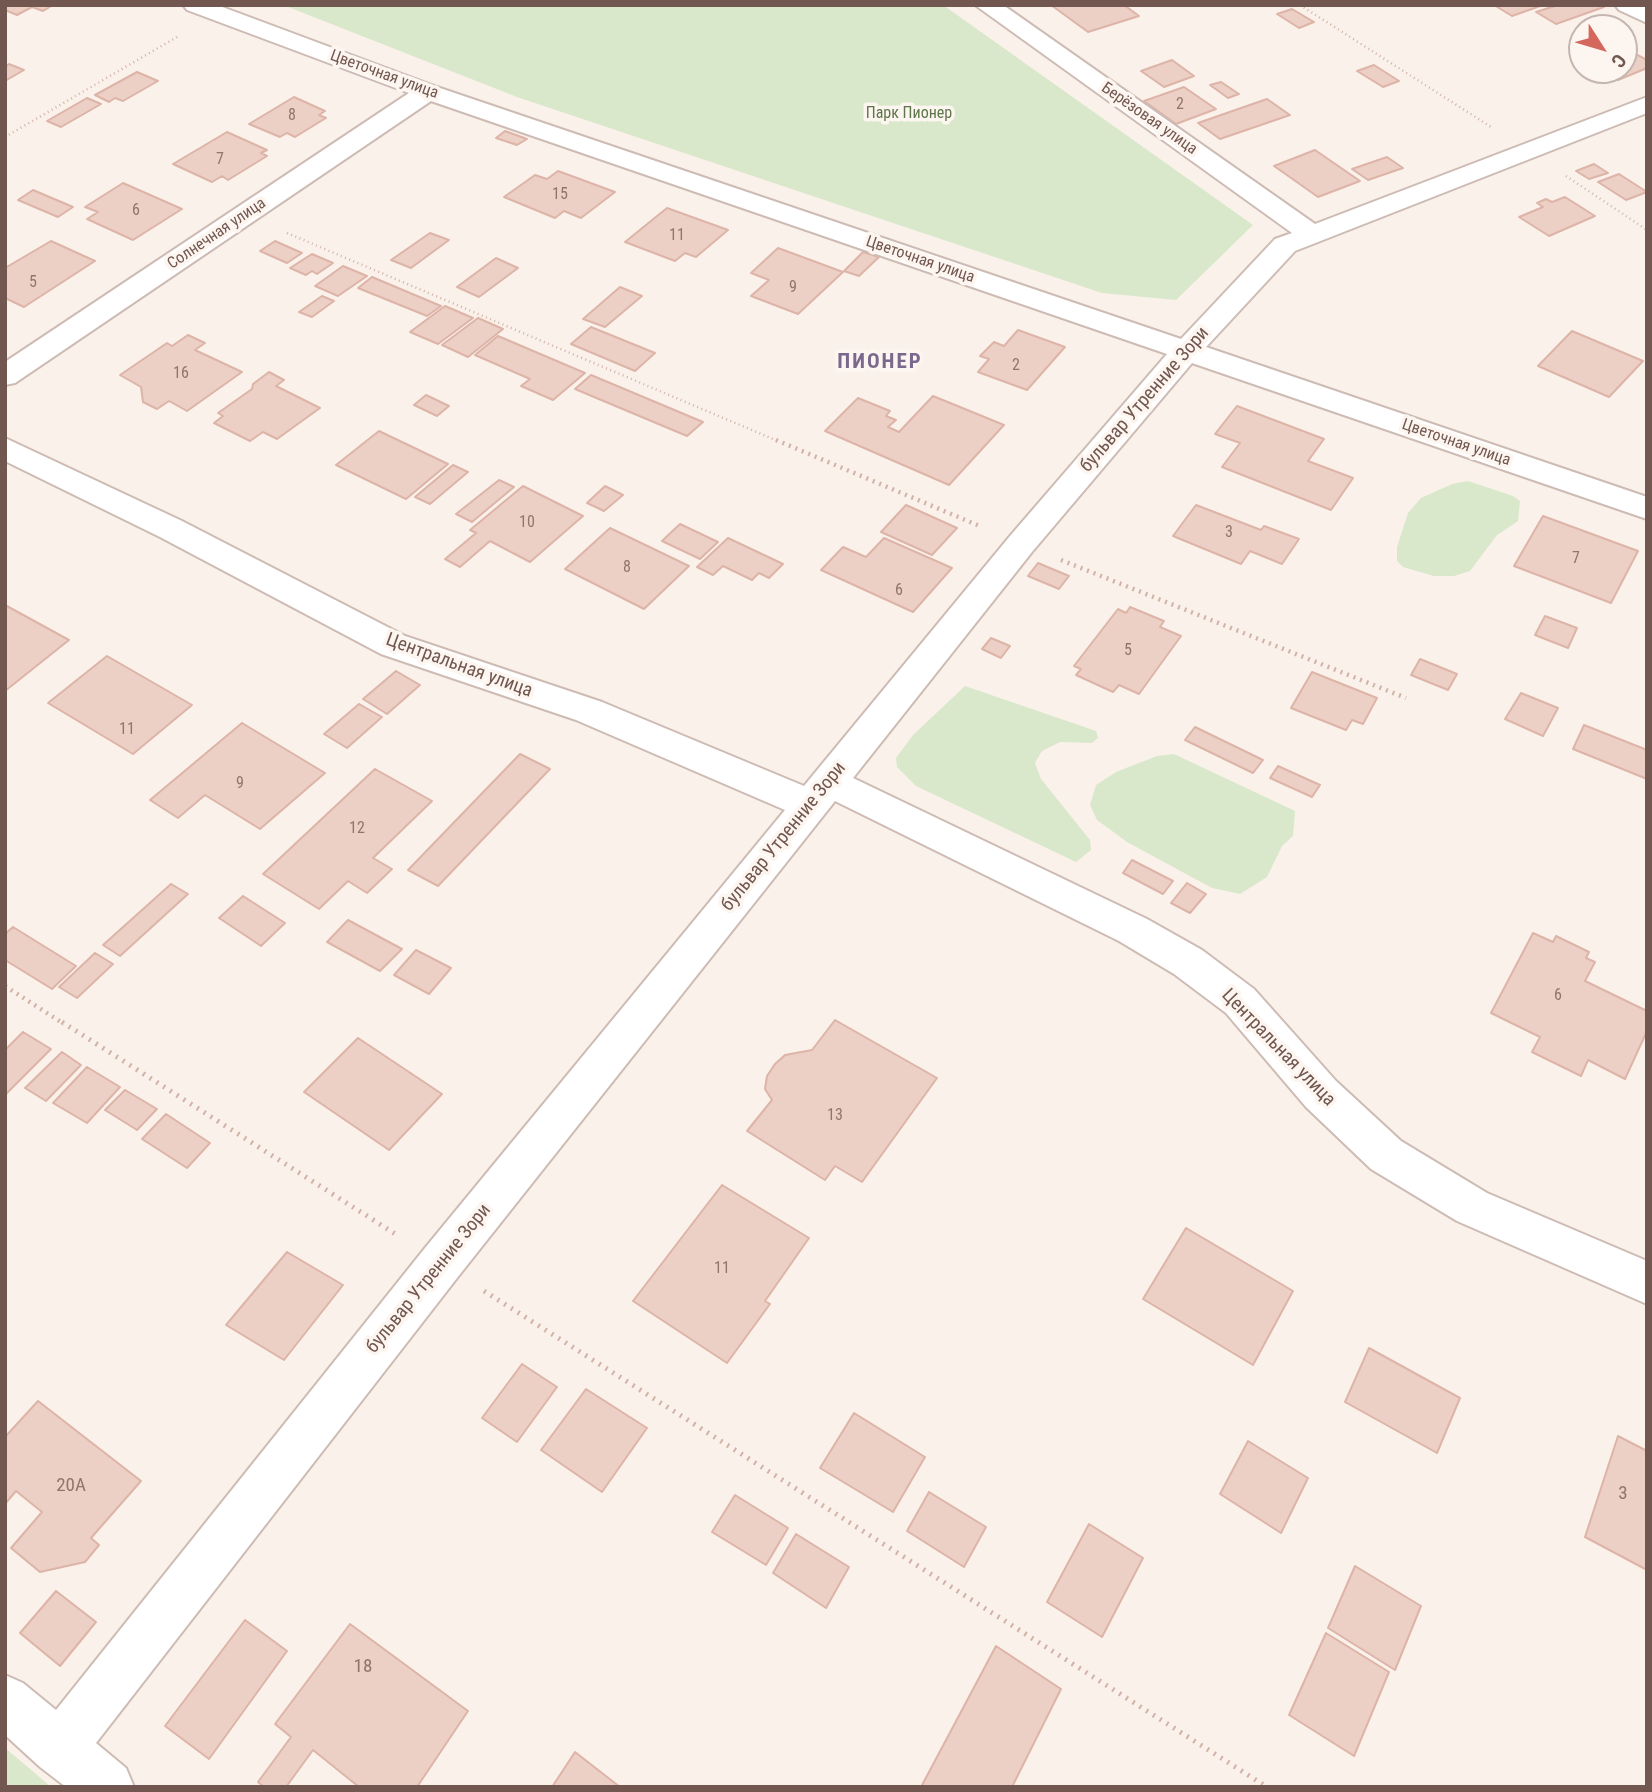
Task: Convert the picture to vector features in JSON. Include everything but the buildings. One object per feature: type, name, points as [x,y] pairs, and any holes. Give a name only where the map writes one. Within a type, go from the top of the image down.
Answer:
[{"type":"street","name":"Берёзовая улица","points":[[987,5],[1311,234]]},
{"type":"street","points":[[1627,5],[1647,16]]},
{"type":"street","name":"Цветочная улица","points":[[206,10],[428,92],[1647,508]]},
{"type":"street","name":"Солнечная улица","points":[[5,376],[428,92]]},
{"type":"street","name":"бульвар Утренние Зори","points":[[59,1748],[441,1264],[1021,544],[1186,351],[1285,245],[1647,104]]},
{"type":"street","name":"Центральная улица","points":[[5,448],[171,529],[393,645],[820,793],[1133,930],[1188,962],[1240,1001],[1321,1094],[1386,1155],[1472,1207],[1647,1283]]},
{"type":"street","points":[[5,1701],[107,1787]]},
{"type":"path","points":[[1300,5],[1647,230]]},
{"type":"path","points":[[5,137],[206,10]]},
{"type":"path","points":[[244,215],[1021,544],[1406,698]]},
{"type":"path","points":[[5,986],[1267,1787]]},
{"type":"green space","name":"Парк Пионер","points":[[283,5],[943,5],[1253,225],[1176,300],[1102,293],[517,97]]},
{"type":"green space","points":[[1468,481],[1513,496],[1520,501],[1518,521],[1497,535],[1470,571],[1454,576],[1434,576],[1403,567],[1397,561],[1397,547],[1408,513],[1421,498],[1452,484]]},
{"type":"green space","points":[[965,686],[1096,731],[1098,738],[1092,743],[1060,742],[1042,751],[1035,763],[1041,779],[1090,840],[1091,850],[1076,862],[916,786],[897,767],[896,758],[913,735]]},
{"type":"green space","points":[[1174,754],[1295,811],[1293,836],[1282,846],[1267,877],[1240,894],[1212,888],[1127,842],[1097,820],[1090,805],[1096,785],[1116,772],[1157,756]]},
{"type":"green space","points":[[5,1748],[29,1768],[51,1787],[5,1787]]},
{"type":"district","name":"ПИОНЕР","points":[[880,363]]}]
